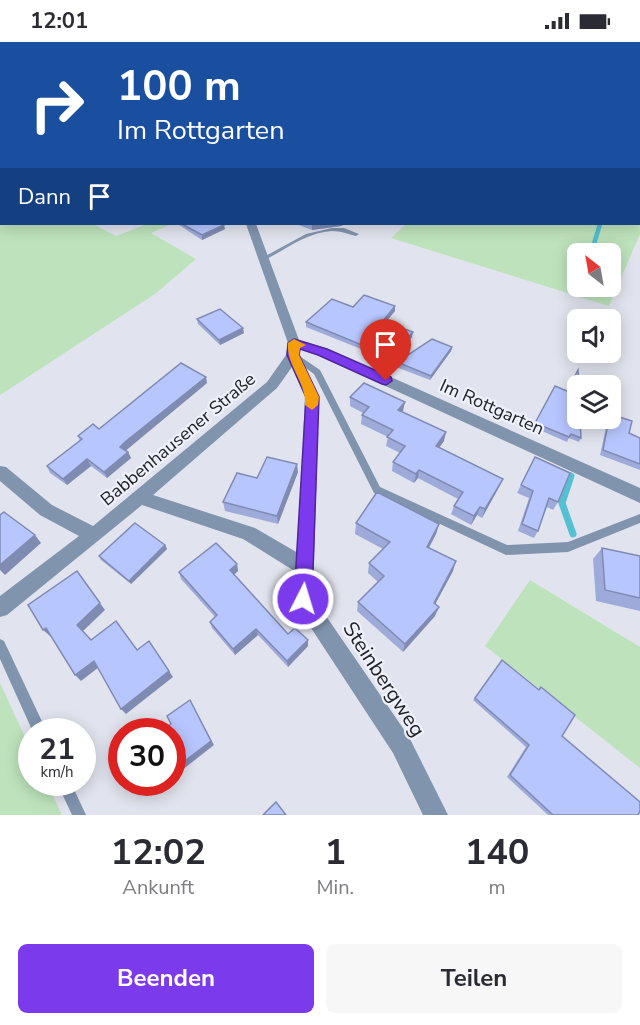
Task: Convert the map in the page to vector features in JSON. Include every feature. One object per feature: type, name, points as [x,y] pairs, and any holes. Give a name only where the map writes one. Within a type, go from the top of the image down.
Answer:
[{"type":"street","points":[[251,225],[294,349]]},
{"type":"street","name":"Im Rottgarten","points":[[294,349],[323,352],[640,496]]},
{"type":"street","name":"Babbenhausener Straße","points":[[0,608],[94,535],[272,385],[294,349]]},
{"type":"street","name":"Steinbergweg","points":[[294,349],[312,397],[303,599],[401,745],[435,815]]},
{"type":"street","points":[[0,472],[46,510],[94,535]]},
{"type":"street","points":[[139,497],[249,533],[306,568]]},
{"type":"lane","points":[[263,259],[314,231],[349,231],[356,234]]},
{"type":"lane","points":[[294,349],[317,372],[377,490],[506,550],[568,547],[640,518]]},
{"type":"lane","points":[[0,645],[34,718]]},
{"type":"lane","points":[[70,796],[79,815]]},
{"type":"green space","points":[[0,225],[95,225],[116,236],[144,225],[170,225],[151,233],[196,259],[155,294],[0,395]]},
{"type":"green space","points":[[405,225],[640,225],[640,234],[621,278],[621,243],[567,243],[567,293],[391,238]]},
{"type":"green space","points":[[580,297],[613,297],[609,306]]},
{"type":"green space","points":[[530,580],[640,647],[640,768],[485,646]]},
{"type":"green space","points":[[0,683],[18,722],[18,796],[53,796],[62,815],[0,815]]},
{"type":"building","points":[[184,225],[224,225],[202,235]]},
{"type":"building","points":[[364,295],[395,306],[383,321],[413,332],[391,357],[306,322],[332,299],[353,307]]},
{"type":"building","points":[[220,309],[243,328],[219,340],[197,319]]},
{"type":"building","points":[[432,339],[452,347],[431,376],[397,362]]},
{"type":"building","points":[[181,363],[206,377],[125,442],[120,447],[128,452],[104,472],[87,459],[63,479],[47,466],[82,439],[78,436],[93,424],[99,429]]},
{"type":"building","points":[[364,383],[405,402],[398,410],[446,432],[436,446],[503,479],[485,509],[480,507],[474,516],[454,506],[463,492],[419,470],[416,474],[393,462],[405,446],[387,437],[393,430],[362,415],[369,407],[350,397]]},
{"type":"building","points":[[555,386],[567,391],[567,429],[581,429],[581,438],[571,434],[569,437],[535,423]]},
{"type":"building","points":[[621,418],[632,421],[629,433],[640,438],[640,464],[603,450],[607,429],[621,429]]},
{"type":"building","points":[[267,457],[297,464],[277,516],[223,502],[237,473],[257,478]]},
{"type":"building","points":[[535,457],[570,473],[558,502],[549,498],[538,531],[522,524],[533,491],[521,485]]},
{"type":"building","points":[[377,492],[439,524],[427,547],[456,561],[434,603],[439,607],[405,644],[358,602],[384,576],[369,563],[390,542],[356,523]]},
{"type":"building","points":[[4,512],[35,535],[0,565],[0,515]]},
{"type":"building","points":[[135,523],[165,545],[129,581],[99,556]]},
{"type":"building","points":[[216,543],[237,564],[230,570],[288,634],[295,628],[308,640],[287,661],[256,629],[233,649],[210,622],[217,615],[179,572]]},
{"type":"building","points":[[602,548],[640,556],[640,598],[605,590]]},
{"type":"building","points":[[77,571],[100,603],[77,625],[91,640],[116,621],[137,650],[149,641],[169,671],[121,709],[94,661],[75,675],[46,628],[43,630],[28,605]]},
{"type":"building","points":[[502,660],[539,690],[541,687],[575,715],[562,736],[640,802],[638,815],[553,815],[510,775],[529,745],[475,698]]},
{"type":"building","points":[[190,700],[211,741],[186,760],[186,718],[168,718],[167,716]]},
{"type":"building","points":[[276,802],[286,815],[263,815]]},
{"type":"waterway","points":[[594,243],[600,225]]},
{"type":"waterway","points":[[571,476],[562,503],[573,534]]},
{"type":"slow traffic","points":[[300,345],[294,343],[293,355],[312,397],[312,405]]},
{"type":"route","points":[[303,599],[312,397],[293,355],[294,343],[323,352],[386,381]]}]
